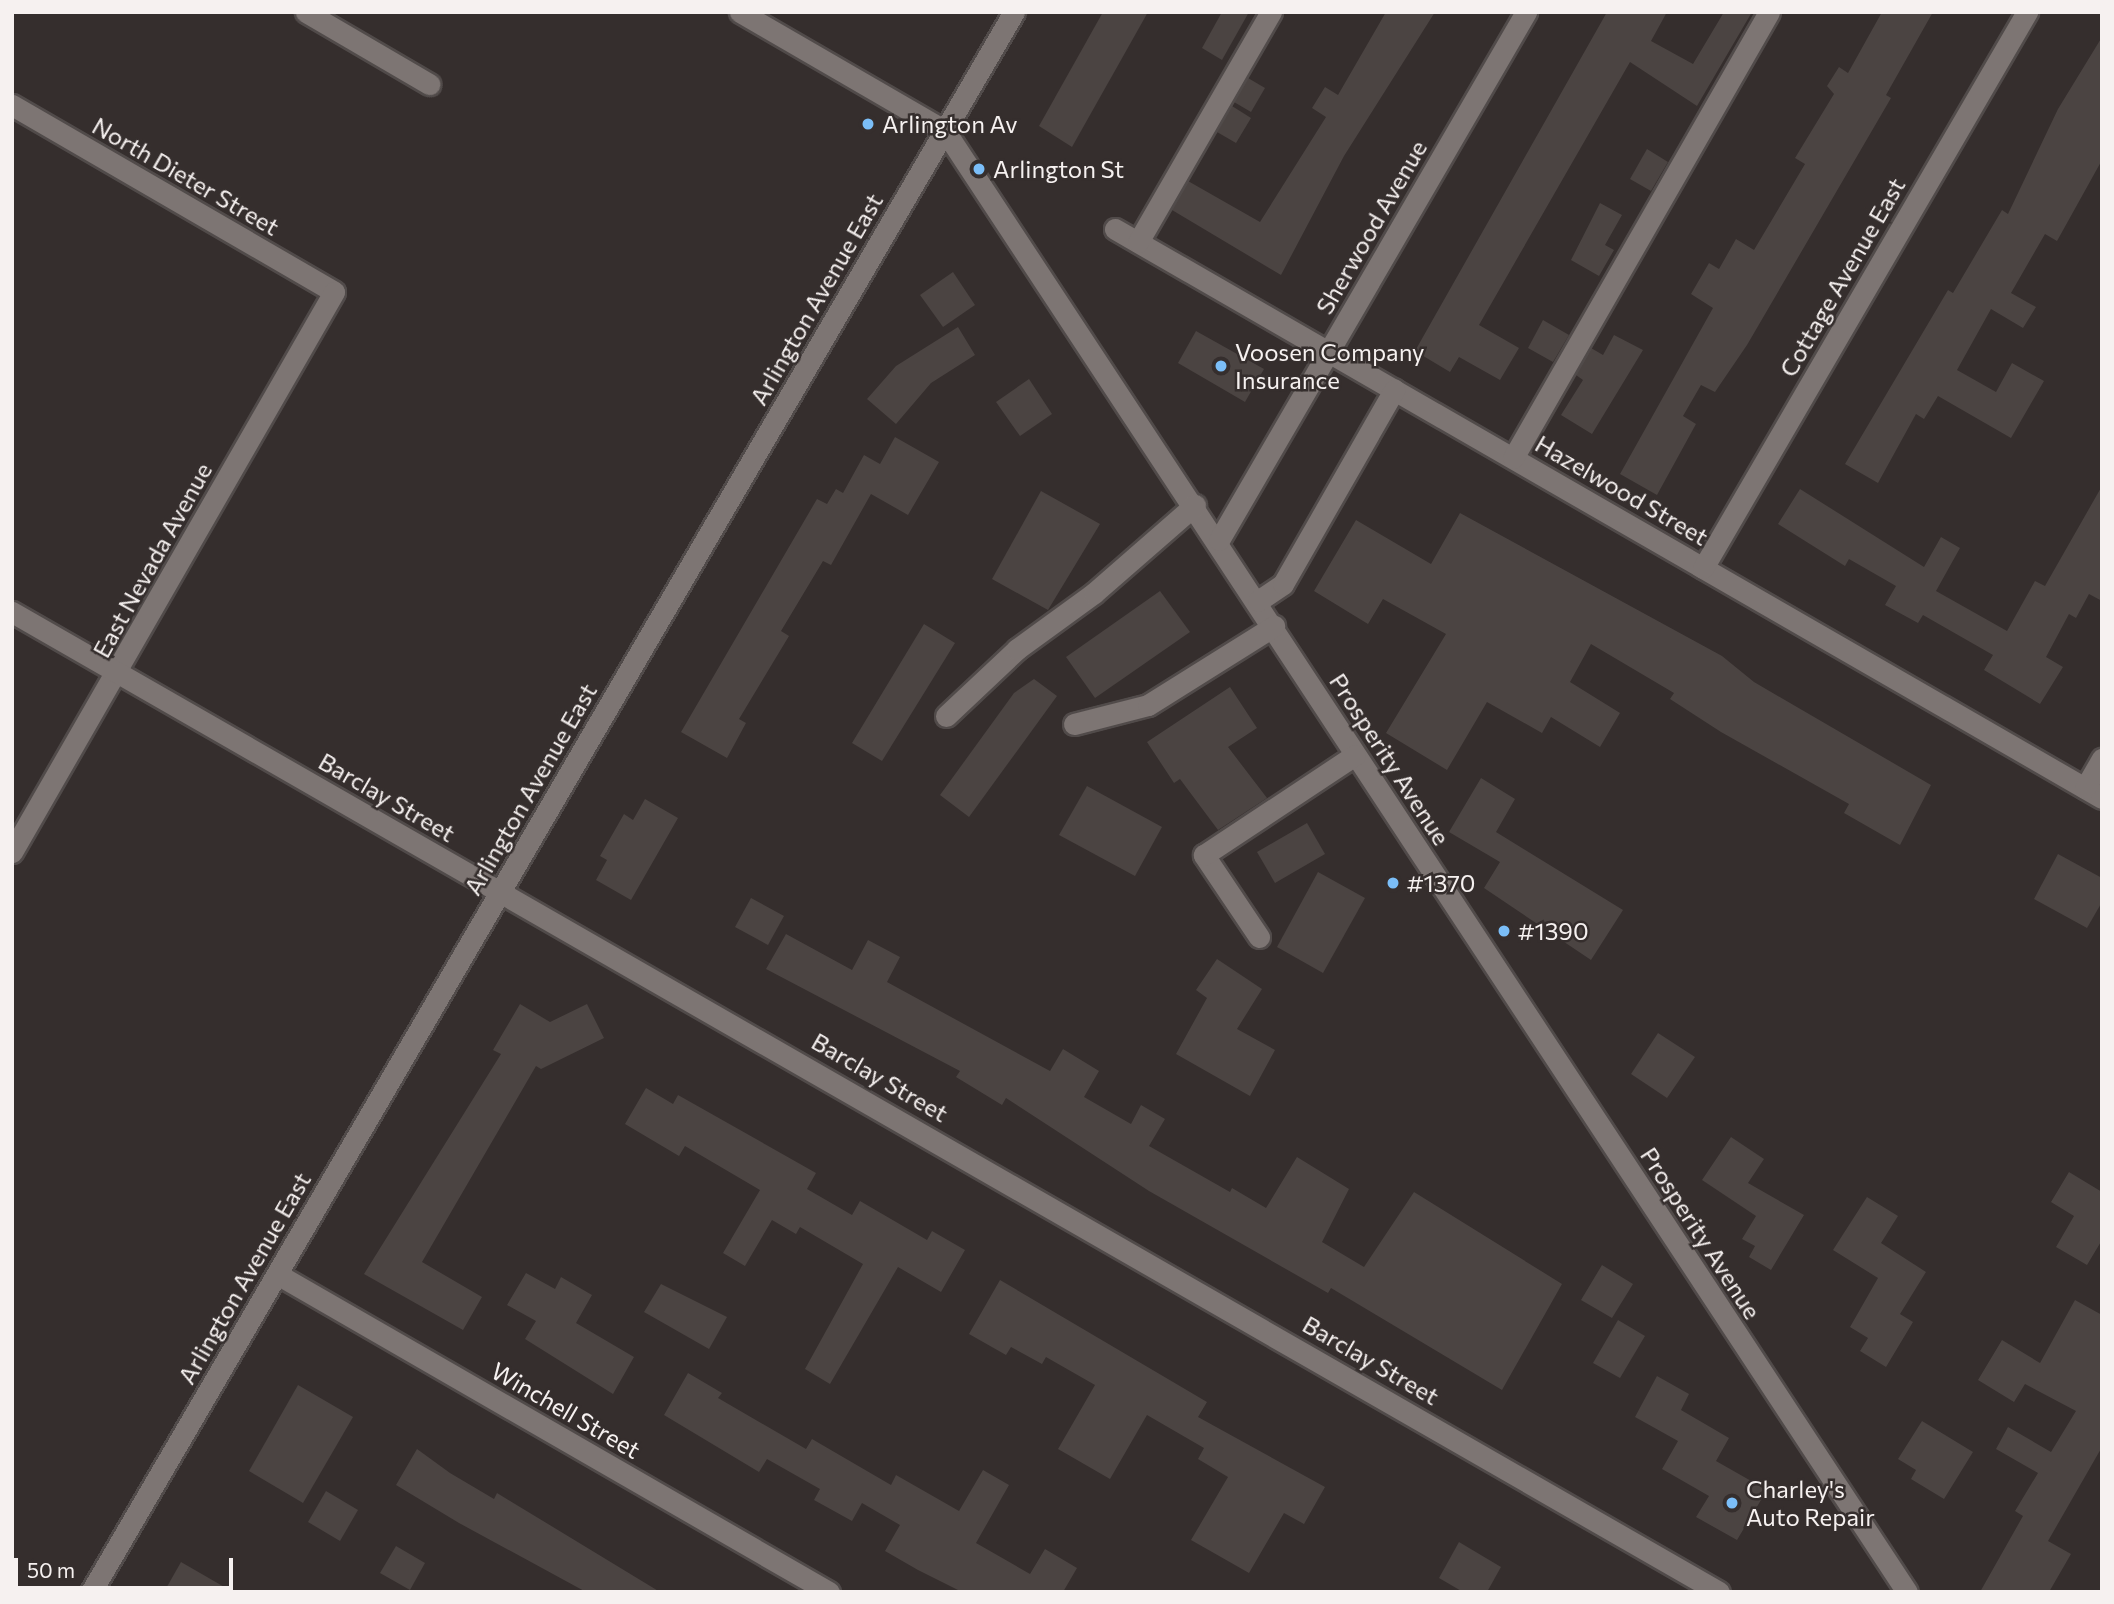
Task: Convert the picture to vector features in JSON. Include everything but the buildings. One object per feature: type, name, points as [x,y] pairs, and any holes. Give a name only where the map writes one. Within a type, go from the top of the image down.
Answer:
[{"type":"street","points":[[306,12],[429,84]]},
{"type":"street","name":"Arlington Avenue East","points":[[90,1592],[1014,12]]},
{"type":"street","points":[[1138,242],[1271,12]]},
{"type":"street","name":"Sherwood Avenue","points":[[1219,540],[1526,12]]},
{"type":"street","points":[[1513,458],[1769,12]]},
{"type":"street","name":"Cottage Avenue East","points":[[1703,568],[2027,12]]},
{"type":"street","points":[[745,14],[945,131]]},
{"type":"street","name":"North Dieter Street","points":[[12,106],[334,292]]},
{"type":"street","name":"Prosperity Avenue","points":[[945,131],[1219,540],[1355,755],[1907,1592]]},
{"type":"street","name":"Hazelwood Street","points":[[1115,229],[2093,793]]},
{"type":"street","name":"East Nevada Avenue","points":[[12,852],[119,674],[334,292]]},
{"type":"street","points":[[1258,601],[1283,584],[1394,390]]},
{"type":"street","points":[[946,716],[1017,649],[1094,593],[1195,505]]},
{"type":"street","name":"Barclay Street","points":[[12,612],[1719,1592]]},
{"type":"street","points":[[1074,724],[1148,705],[1273,626]]},
{"type":"street","points":[[1259,937],[1204,855],[1355,755]]},
{"type":"street","points":[[2093,793],[2102,758]]},
{"type":"street","name":"Winchell Street","points":[[277,1274],[829,1592]]},
{"type":"place","name":"Arlington Av","points":[[868,124]]},
{"type":"place","name":"Arlington St","points":[[979,169]]},
{"type":"place","name":"Voosen Company Insurance","points":[[1221,366]]},
{"type":"place","name":"#1370","points":[[1393,883]]},
{"type":"place","name":"#1390","points":[[1504,931]]},
{"type":"place","name":"Charley's Auto Repair","points":[[1732,1503]]}]
